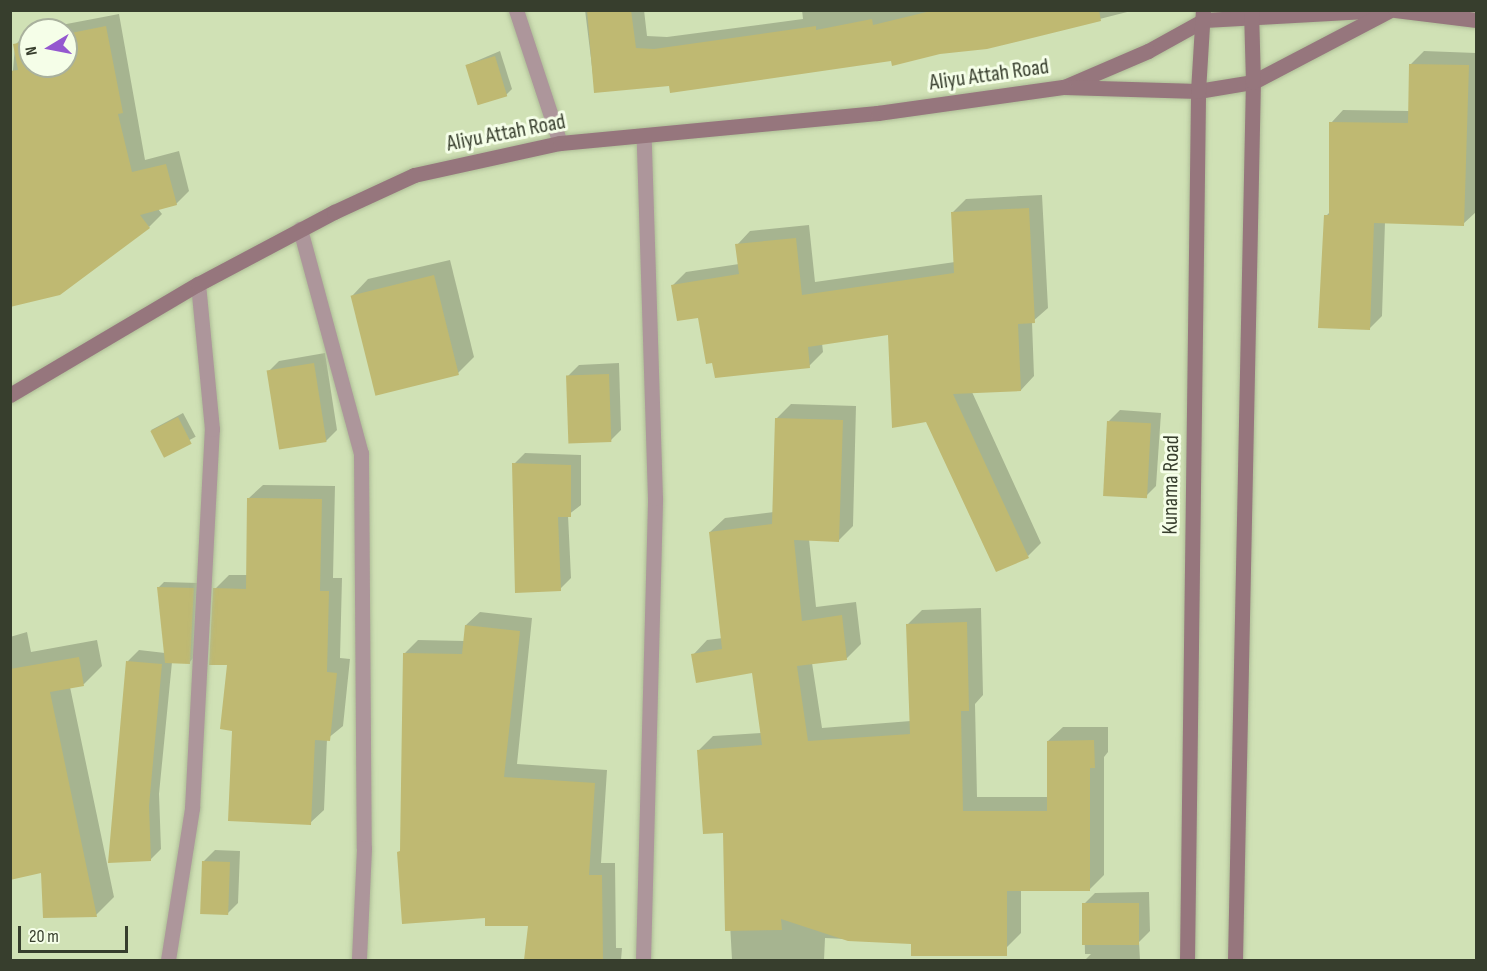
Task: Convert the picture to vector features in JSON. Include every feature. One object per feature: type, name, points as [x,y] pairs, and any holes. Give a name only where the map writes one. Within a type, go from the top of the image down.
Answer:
[{"type":"street","points":[[516,10],[560,143]]},
{"type":"street","name":"Aliyu Attah Road","points":[[1064,87],[1148,51],[1204,15],[1384,10]]},
{"type":"street","name":"Aliyu Attah Road","points":[[10,395],[198,284],[300,229],[414,175],[560,143],[644,138],[878,113],[1064,87],[1198,91],[1253,82],[1393,10],[1476,20]]},
{"type":"street","points":[[1235,960],[1253,82],[1251,13]]},
{"type":"street","name":"Kunama Road","points":[[1187,960],[1198,91],[1204,15]]},
{"type":"street","points":[[643,960],[655,498],[644,138]]},
{"type":"street","points":[[300,229],[361,453],[364,848],[359,960]]},
{"type":"street","points":[[168,960],[192,808],[212,429],[198,284]]},
{"type":"building","points":[[587,10],[631,10],[636,48],[654,49],[816,26],[816,30],[872,19],[873,25],[935,10],[1099,10],[1101,21],[987,49],[940,54],[892,66],[891,61],[670,93],[669,86],[594,93]]},
{"type":"building","points":[[106,26],[123,113],[118,114],[132,172],[166,164],[177,205],[140,215],[150,228],[60,295],[10,307],[10,71],[18,70],[18,78],[78,78],[78,32]]},
{"type":"building","points":[[18,43],[18,70],[13,44]]},
{"type":"building","points":[[495,56],[507,96],[478,105],[465,65]]},
{"type":"building","points":[[1409,64],[1469,65],[1464,226],[1374,223],[1370,330],[1318,328],[1324,215],[1329,215],[1329,122],[1408,123]]},
{"type":"building","points":[[1029,208],[1035,323],[1018,324],[1021,391],[953,394],[1029,558],[996,572],[926,422],[892,428],[888,335],[808,347],[810,368],[715,378],[712,363],[706,364],[698,318],[677,321],[671,285],[739,274],[735,244],[796,238],[802,295],[954,273],[951,212]]},
{"type":"building","points":[[434,275],[459,375],[375,396],[351,296]]},
{"type":"building","points":[[314,363],[327,442],[279,450],[267,371]]},
{"type":"building","points":[[609,374],[611,442],[568,443],[566,376]]},
{"type":"building","points":[[178,417],[192,444],[164,458],[150,431]]},
{"type":"building","points":[[775,418],[843,420],[839,542],[794,540],[802,621],[842,615],[847,660],[797,666],[808,741],[910,734],[906,624],[967,622],[969,711],[961,711],[963,811],[1047,811],[1047,741],[1094,740],[1095,768],[1090,768],[1090,891],[1007,891],[1007,956],[911,956],[911,944],[848,941],[781,919],[782,930],[725,931],[723,833],[703,834],[697,750],[762,745],[752,673],[696,683],[691,654],[722,649],[709,532],[772,524]]},
{"type":"building","points":[[1107,421],[1151,423],[1147,498],[1103,496]]},
{"type":"building","points":[[512,463],[571,465],[571,517],[558,517],[561,591],[515,593]]},
{"type":"building","points":[[247,498],[322,499],[320,591],[329,591],[327,672],[337,673],[330,741],[315,740],[311,825],[228,821],[232,731],[220,729],[227,665],[209,665],[213,588],[246,589]]},
{"type":"building","points":[[157,587],[194,588],[190,664],[165,663]]},
{"type":"building","points":[[465,625],[520,631],[504,777],[595,783],[589,875],[602,875],[603,960],[524,960],[528,926],[485,926],[485,918],[402,924],[397,852],[400,851],[403,653],[462,654]]},
{"type":"building","points":[[79,657],[84,686],[50,692],[97,917],[43,918],[41,873],[10,880],[10,669]]},
{"type":"building","points":[[126,661],[162,664],[149,806],[151,861],[108,863]]},
{"type":"building","points":[[202,861],[230,862],[228,915],[200,914]]},
{"type":"building","points":[[1082,903],[1139,903],[1139,945],[1082,945]]}]
